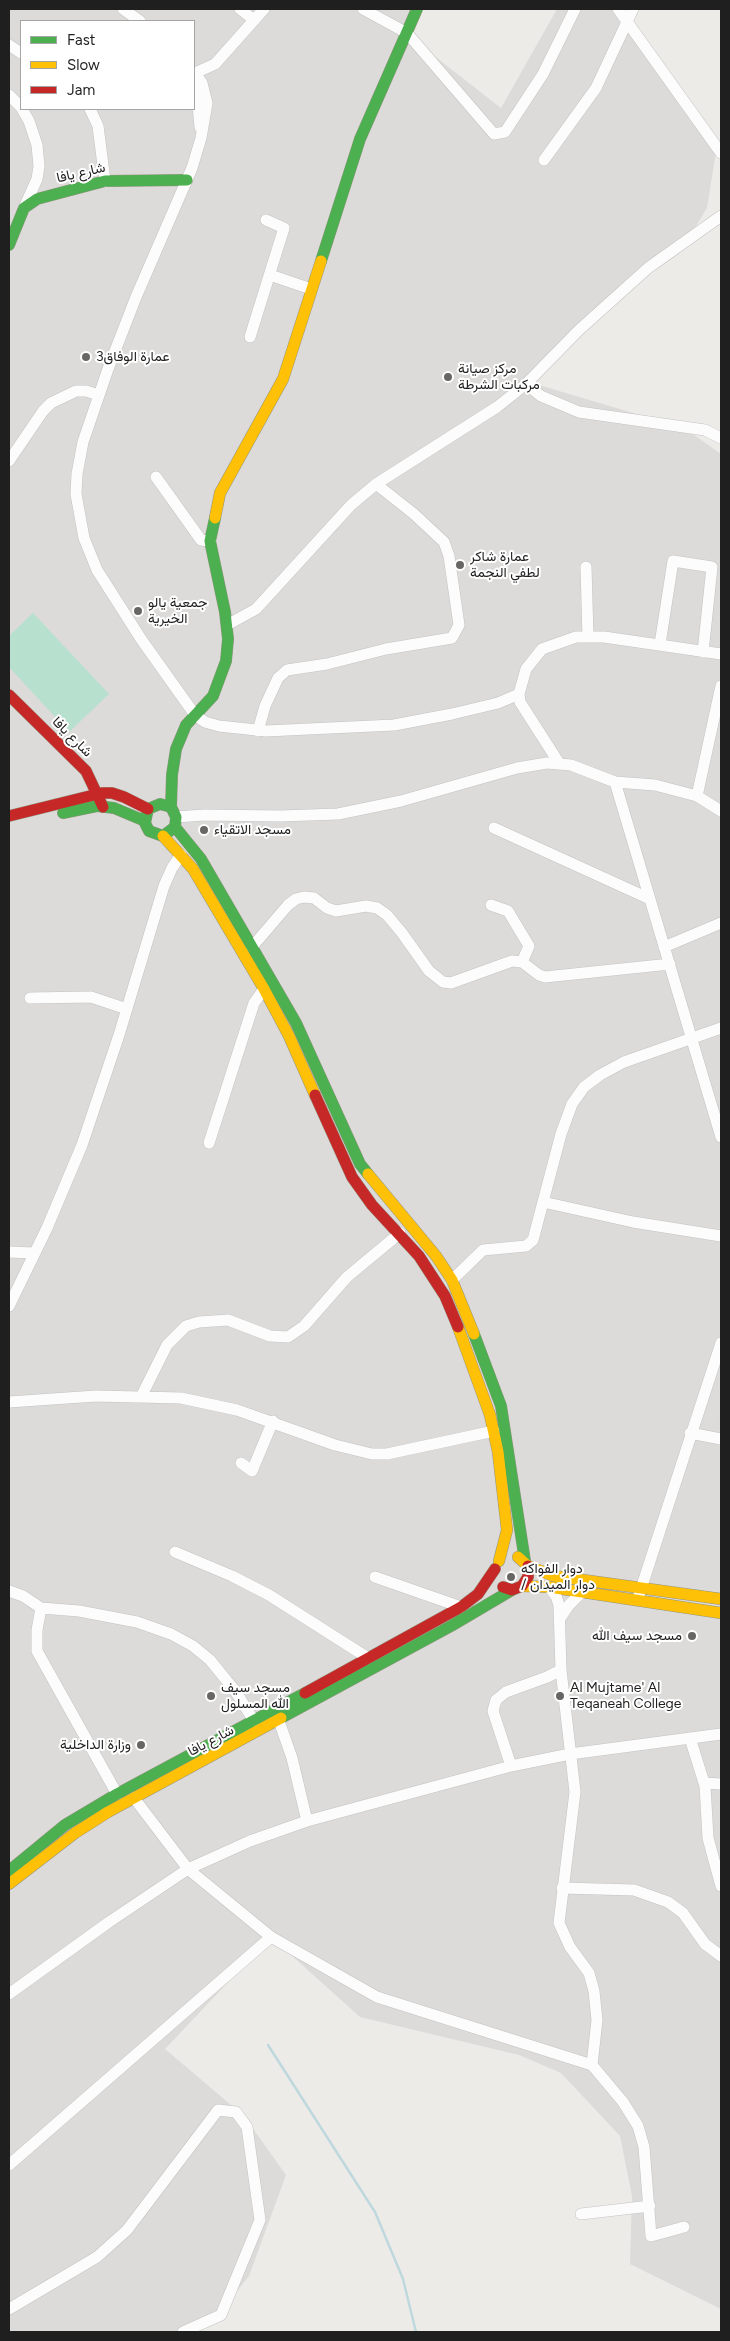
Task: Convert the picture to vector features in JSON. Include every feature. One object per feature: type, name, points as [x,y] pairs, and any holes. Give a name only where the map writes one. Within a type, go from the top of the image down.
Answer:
[{"type":"main road","points":[[163,836],[174,817],[172,775],[180,736],[186,725],[212,696],[226,661],[228,639],[226,624],[210,542],[220,493],[283,380],[360,139],[417,9]]},
{"type":"main road","name":"شارع يافا","points":[[24,208],[38,199],[105,181],[187,180]]},
{"type":"main road","points":[[9,245],[24,208]]},
{"type":"main road","name":"شارع يافا","points":[[9,695],[86,771],[103,807]]},
{"type":"main road","points":[[149,811],[172,775]]},
{"type":"main road","points":[[9,816],[98,794],[112,793],[149,811]]},
{"type":"main road","points":[[9,827],[80,808],[103,807],[126,811],[149,811],[164,804],[174,817],[201,858],[296,1023],[360,1164],[436,1256],[452,1280],[501,1406],[528,1577],[517,1588]]},
{"type":"main road","name":"شارع يافا","points":[[9,1871],[65,1825],[117,1794],[254,1721],[461,1606],[478,1594],[497,1565],[507,1530],[494,1431],[477,1374],[445,1296],[419,1256],[400,1233],[372,1205],[352,1176],[289,1036],[264,989],[193,869],[163,836],[149,831],[149,811]]},
{"type":"main road","points":[[721,1599],[554,1576],[526,1563],[514,1555],[508,1556],[497,1565],[498,1582],[506,1589],[549,1587],[721,1612]]},
{"type":"main road","name":"شارع يافا","points":[[9,1884],[75,1833],[134,1798],[279,1721],[517,1588]]},
{"type":"street","points":[[123,9],[139,20]]},
{"type":"street","points":[[240,9],[254,20]]},
{"type":"street","points":[[195,72],[215,64],[264,9]]},
{"type":"street","points":[[363,9],[407,33],[494,134],[505,132],[543,74],[575,9]]},
{"type":"street","points":[[618,9],[721,153]]},
{"type":"street","points":[[544,160],[596,88],[633,9]]},
{"type":"street","points":[[9,45],[20,52]]},
{"type":"street","points":[[195,81],[201,138],[187,180],[136,297],[83,442],[77,474],[76,494],[84,538],[96,570],[116,602],[195,715],[205,722],[258,731],[394,725],[498,703],[519,694]]},
{"type":"street","points":[[9,95],[20,106]]},
{"type":"street","points":[[23,110],[29,120],[36,145],[39,166],[37,179],[24,208]]},
{"type":"street","points":[[90,110],[98,126],[105,181]]},
{"type":"street","points":[[226,624],[256,609],[351,506],[376,484],[497,407],[526,384],[579,330],[648,268],[721,216]]},
{"type":"street","points":[[250,337],[284,228],[266,220]]},
{"type":"street","points":[[270,275],[311,290]]},
{"type":"street","points":[[526,384],[541,396],[579,412],[705,430],[720,434]]},
{"type":"street","points":[[9,461],[43,411],[51,403],[76,391],[86,391],[99,395]]},
{"type":"street","points":[[156,477],[201,540],[210,542]]},
{"type":"street","points":[[258,731],[264,706],[278,678],[286,670],[328,664],[386,649],[452,638],[456,631],[458,625],[449,556],[444,542],[414,514],[376,484]]},
{"type":"street","points":[[660,644],[673,561],[712,567],[702,652]]},
{"type":"street","points":[[586,567],[588,637]]},
{"type":"street","points":[[559,763],[520,702],[519,694],[526,669],[542,650],[576,637],[604,636],[721,654]]},
{"type":"street","points":[[697,796],[718,724],[721,686]]},
{"type":"street","points":[[174,817],[204,814],[280,816],[338,814],[401,802],[517,768],[559,763],[592,772],[615,782],[655,785],[697,796],[721,811]]},
{"type":"street","points":[[615,782],[721,1137]]},
{"type":"street","points":[[494,828],[650,899]]},
{"type":"street","points":[[9,1306],[82,1145],[127,1009],[164,886],[172,868],[181,855]]},
{"type":"street","points":[[252,946],[288,905],[296,899],[304,897],[314,898],[336,911],[366,906],[377,908],[387,915],[402,933],[429,971],[443,982],[451,983],[512,961],[522,962],[539,975],[545,977],[670,964]]},
{"type":"street","points":[[491,905],[508,911],[529,946],[522,962]]},
{"type":"street","points":[[664,947],[721,923]]},
{"type":"street","points":[[209,1143],[254,1003],[264,989]]},
{"type":"street","points":[[30,998],[91,997],[127,1009]]},
{"type":"street","points":[[452,1280],[483,1250],[526,1246],[533,1240],[561,1134],[572,1104],[584,1087],[600,1075],[624,1062],[721,1028]]},
{"type":"street","points":[[543,1202],[633,1222],[720,1237]]},
{"type":"street","points":[[141,1397],[167,1345],[186,1326],[199,1322],[228,1320],[270,1336],[288,1337],[304,1326],[347,1277],[400,1233]]},
{"type":"street","points":[[9,1252],[34,1253]]},
{"type":"street","points":[[637,1599],[721,1343]]},
{"type":"street","points":[[9,1402],[96,1396],[181,1398],[237,1410],[273,1421],[335,1445],[372,1454],[387,1454],[494,1431]]},
{"type":"street","points":[[240,1464],[252,1471],[273,1421]]},
{"type":"street","points":[[690,1433],[721,1439]]},
{"type":"street","points":[[175,1552],[232,1576],[269,1595],[368,1658]]},
{"type":"street","points":[[375,1577],[461,1606]]},
{"type":"street","points":[[549,1587],[556,1596],[560,1618],[561,1670],[575,1792],[559,1923],[570,1947],[589,1973],[594,1991],[596,2020],[592,2065]]},
{"type":"street","points":[[9,1591],[23,1596],[41,1608],[79,1611],[137,1622],[171,1634],[193,1646],[210,1660],[236,1692],[254,1721]]},
{"type":"street","points":[[560,1618],[569,1605],[582,1592]]},
{"type":"street","points":[[41,1608],[37,1630],[37,1651],[117,1794]]},
{"type":"street","points":[[511,1766],[493,1711],[496,1700],[506,1692],[561,1670]]},
{"type":"street","points":[[279,1721],[292,1758],[307,1821]]},
{"type":"street","points":[[9,1994],[109,1922],[188,1870],[250,1840],[307,1821],[511,1766],[570,1754],[721,1734]]},
{"type":"street","points":[[690,1738],[704,1783],[708,1838],[721,1886]]},
{"type":"street","points":[[704,1783],[721,1784]]},
{"type":"street","points":[[134,1798],[188,1870],[271,1936],[377,1996],[592,2065],[623,2102],[638,2126],[644,2147],[651,2236],[684,2227]]},
{"type":"street","points":[[562,1888],[634,1890],[668,1902],[683,1913],[705,1944],[721,1956]]},
{"type":"street","points":[[9,2165],[271,1936]]},
{"type":"street","points":[[9,2308],[98,2257],[127,2230],[218,2110],[236,2112],[247,2127],[260,2220],[222,2315],[183,2332]]},
{"type":"street","points":[[581,2214],[650,2206]]},
{"type":"shaded area","points":[[9,9],[423,9],[411,38],[501,108],[557,9],[622,9],[716,152],[707,208],[679,254],[648,275],[522,380],[684,428],[721,454],[721,2309],[630,2264],[632,2196],[620,2136],[561,2073],[519,2055],[360,2017],[271,1937],[165,2049],[244,2116],[286,2175],[249,2276],[210,2326],[192,2332],[9,2332]]},
{"type":"shaded area","points":[[721,1365],[721,1419],[716,1418],[712,1430],[706,1428],[705,1418]]},
{"type":"green space","points":[[33,613],[109,694],[69,732],[9,667],[9,636]]},
{"type":"waterway","points":[[268,2045],[375,2212],[403,2279],[416,2332]]},
{"type":"traffic: fast","points":[[321,261],[360,139],[417,9]]},
{"type":"traffic: fast","points":[[9,245],[24,208],[37,199],[105,181],[187,180]]},
{"type":"traffic: fast","points":[[171,807],[160,804],[148,809],[145,823],[149,831],[163,836],[175,827],[176,817],[171,807],[172,775],[176,749],[186,725],[213,696],[226,661],[228,639],[225,612],[210,541],[215,518]]},
{"type":"traffic: fast","points":[[63,813],[97,806],[114,808],[145,821]]},
{"type":"traffic: fast","points":[[175,827],[201,859],[296,1023],[360,1164],[368,1174]]},
{"type":"traffic: fast","points":[[474,1334],[501,1406],[525,1561]]},
{"type":"traffic: fast","points":[[281,1718],[451,1626],[512,1590]]},
{"type":"traffic: fast","points":[[9,1871],[65,1825],[117,1794],[305,1693]]},
{"type":"traffic: slow","points":[[215,518],[220,493],[283,379],[321,261]]},
{"type":"traffic: slow","points":[[163,836],[193,869],[264,989],[289,1036],[315,1095]]},
{"type":"traffic: slow","points":[[368,1174],[436,1256],[452,1280],[474,1334]]},
{"type":"traffic: slow","points":[[458,1327],[490,1415],[498,1452],[507,1530],[499,1561]]},
{"type":"traffic: slow","points":[[518,1557],[528,1566],[554,1576],[721,1599]]},
{"type":"traffic: slow","points":[[522,1586],[549,1587],[721,1613]]},
{"type":"traffic: slow","points":[[9,1884],[75,1833],[108,1812],[281,1718]]},
{"type":"traffic: jam","points":[[9,695],[86,771],[103,807]]},
{"type":"traffic: jam","points":[[9,816],[102,793],[112,793],[124,797],[148,809]]},
{"type":"traffic: jam","points":[[315,1095],[352,1177],[372,1205],[419,1256],[445,1296],[458,1327]]},
{"type":"traffic: jam","points":[[503,1587],[512,1590],[522,1586],[528,1577],[528,1566]]},
{"type":"traffic: jam","points":[[305,1693],[461,1607],[478,1594],[495,1569]]},
{"type":"place","name":"عمارة الوفاق3","points":[[86,357]]},
{"type":"place","name":"مركز صيانة مركبات الشرطة","points":[[448,377]]},
{"type":"place","name":"عمارة شاكر لطفي النجمة","points":[[460,565]]},
{"type":"place","name":"جمعية يالو الخيرية","points":[[138,611]]},
{"type":"place","name":"مسجد الاتقياء","points":[[204,830]]},
{"type":"place","name":"دوار الفواكه / دوار الميدان","points":[[511,1577]]},
{"type":"place","name":"مسجد سيف الله","points":[[692,1636]]},
{"type":"place","name":"مسجد سيف الله المسلول","points":[[211,1696]]},
{"type":"place","name":"Al Mujtame' Al Teqaneah College","points":[[560,1696]]},
{"type":"place","name":"وزارة الداخلية","points":[[141,1745]]}]
